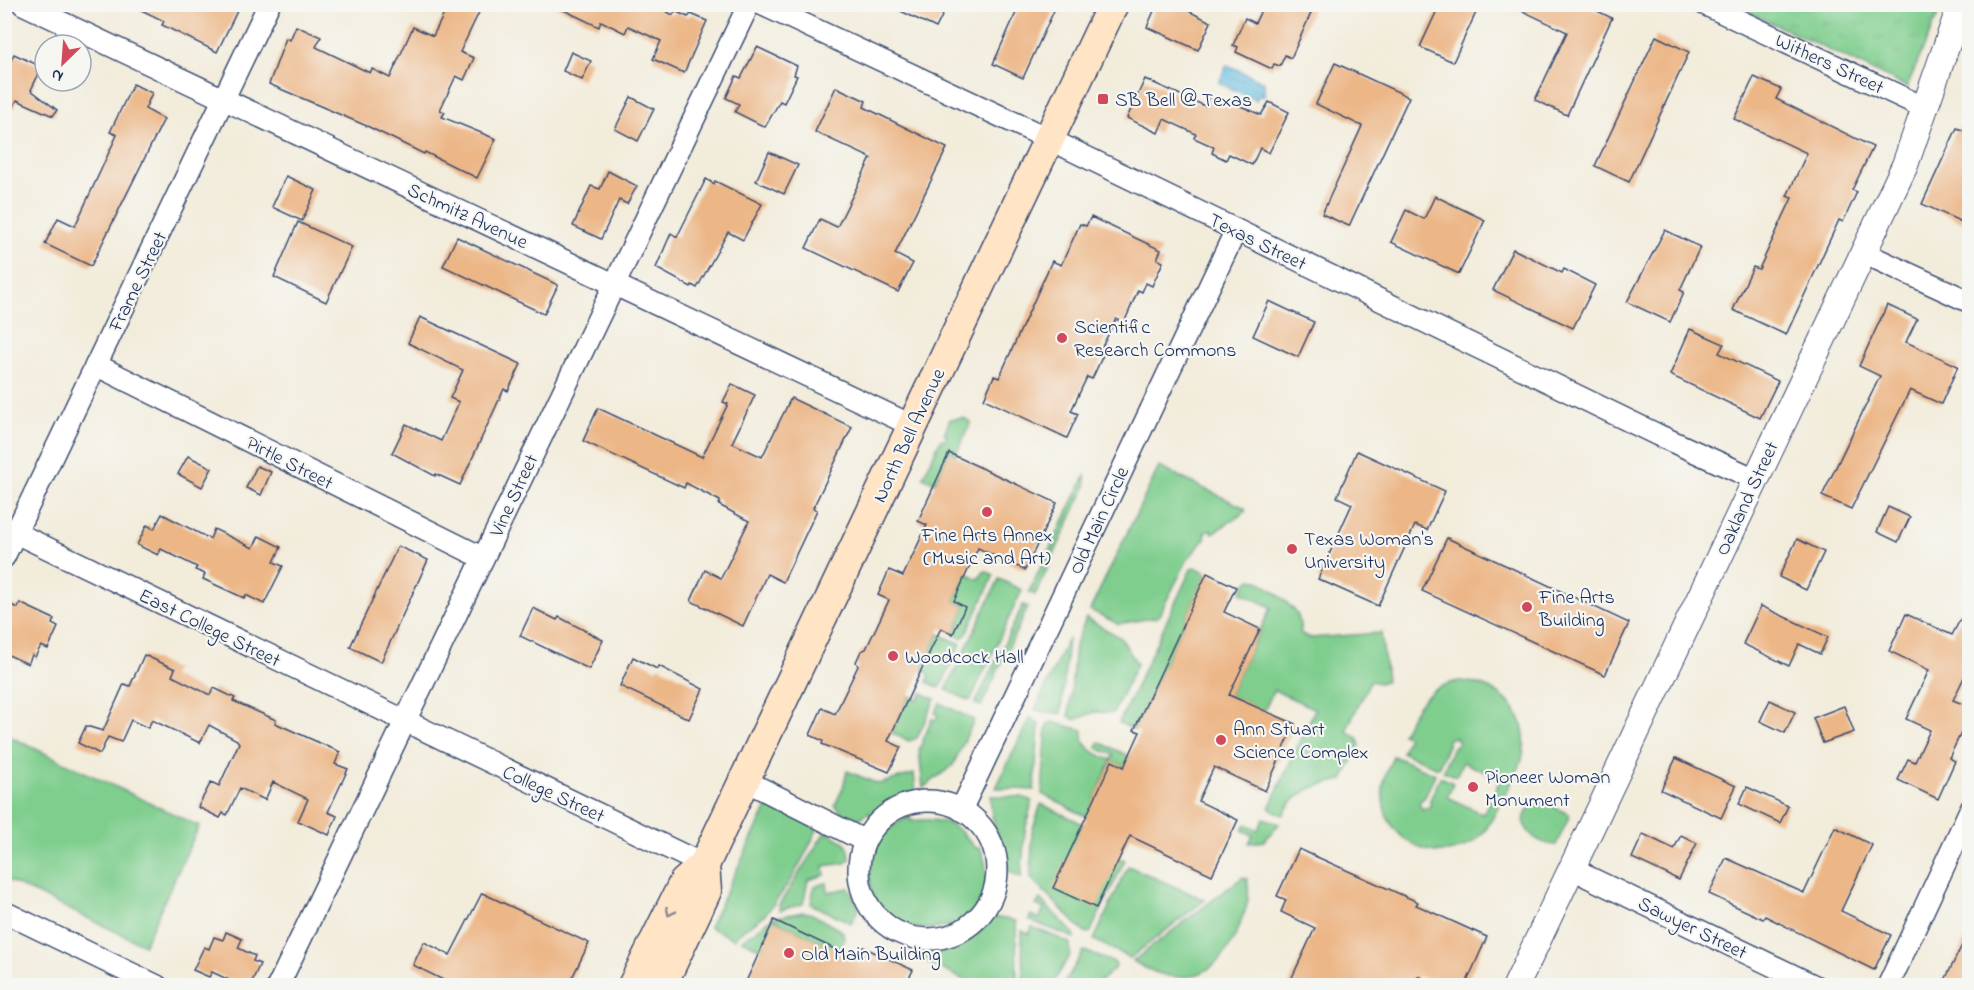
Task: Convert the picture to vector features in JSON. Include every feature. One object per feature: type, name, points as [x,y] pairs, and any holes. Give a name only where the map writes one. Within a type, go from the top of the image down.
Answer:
[{"type":"main road","name":"North Bell Avenue","points":[[633,986],[684,882],[704,866],[1113,4]]},
{"type":"main road","name":"North Bell Avenue","points":[[661,986],[706,891],[704,866]]},
{"type":"street","name":"Schmitz Avenue","points":[[23,4],[913,426]]},
{"type":"street","name":"Frame Street","points":[[4,557],[269,4]]},
{"type":"street","name":"Vine Street","points":[[278,986],[749,4]]},
{"type":"street","name":"Texas Street","points":[[761,4],[1049,139],[1648,431],[1755,479]]},
{"type":"street","name":"Withers Street","points":[[1704,4],[1923,107]]},
{"type":"street","name":"Oakland Street","points":[[1516,986],[1905,165],[1923,107],[1961,4]]},
{"type":"street","name":"Old Main Circle","points":[[961,810],[1236,230]]},
{"type":"street","points":[[1864,253],[1970,302]]},
{"type":"street","name":"Pirtle Street","points":[[96,365],[483,558]]},
{"type":"street","name":"East College Street","points":[[16,533],[404,722]]},
{"type":"street","name":"College Street","points":[[404,722],[704,866]]},
{"type":"street","points":[[744,780],[865,841]]},
{"type":"street","points":[[938,802],[961,810],[985,832],[994,850],[997,871],[993,894],[982,914],[969,927],[953,935],[936,939],[918,939],[901,934],[884,924],[870,908],[858,878],[859,860],[865,841],[886,815],[909,804],[938,802]]},
{"type":"street","points":[[1888,986],[1970,810]]},
{"type":"street","name":"Sawyer Street","points":[[1573,866],[1588,877],[1815,986]]},
{"type":"street","points":[[4,912],[157,986]]},
{"type":"green space","points":[[1734,5],[1942,5],[1907,87]]},
{"type":"green space","points":[[963,418],[971,422],[955,456],[949,454],[935,483],[923,477],[941,439],[945,440],[947,435],[944,434],[950,419]]},
{"type":"green space","points":[[1159,467],[1245,508],[1245,512],[1213,533],[1210,529],[1204,533],[1206,537],[1188,559],[1158,617],[1118,624],[1090,610]]},
{"type":"green space","points":[[1085,476],[1086,486],[1035,595],[1029,592]]},
{"type":"green space","points":[[1195,567],[1207,573],[1134,730],[1119,723],[1191,569]]},
{"type":"green space","points":[[985,571],[994,575],[966,635],[961,638],[953,634],[965,607],[954,601],[966,573],[978,579]]},
{"type":"green space","points":[[999,579],[1022,590],[970,701],[946,690]]},
{"type":"green space","points":[[1251,579],[1269,588],[1294,610],[1299,618],[1301,634],[1311,638],[1381,633],[1387,680],[1380,683],[1370,681],[1346,731],[1357,737],[1360,745],[1343,780],[1324,784],[1301,794],[1283,815],[1269,808],[1315,709],[1274,690],[1264,711],[1229,695],[1271,607],[1241,593]]},
{"type":"green space","points":[[1023,605],[1028,607],[981,706],[975,704]]},
{"type":"green space","points":[[1086,618],[1121,638],[1137,664],[1113,713],[1094,712],[1075,720],[1069,716],[1075,645]]},
{"type":"green space","points":[[938,634],[961,644],[940,688],[927,682],[930,674],[922,670]]},
{"type":"green space","points":[[1068,638],[1061,714],[1035,710]]},
{"type":"green space","points":[[1460,681],[1475,683],[1500,695],[1510,703],[1522,726],[1524,740],[1522,761],[1503,798],[1494,794],[1500,779],[1463,762],[1456,776],[1443,771],[1453,747],[1459,743],[1456,737],[1448,739],[1448,745],[1438,768],[1402,752],[1408,737],[1402,734],[1423,699],[1439,688]]},
{"type":"green space","points":[[922,693],[935,699],[917,738],[909,741],[892,733],[909,696],[918,700]]},
{"type":"green space","points":[[940,703],[974,720],[953,765],[923,788],[919,750],[932,719],[936,720],[938,715],[935,713]]},
{"type":"green space","points":[[1030,717],[1039,725],[1034,790],[996,788]]},
{"type":"green space","points":[[1052,722],[1083,730],[1087,747],[1100,756],[1111,760],[1114,755],[1097,748],[1099,742],[1129,756],[1128,759],[1137,773],[1111,761],[1087,817],[1042,794],[1047,725]]},
{"type":"green space","points":[[4,734],[199,826],[144,945],[5,879]]},
{"type":"green space","points":[[1393,756],[1435,774],[1425,797],[1419,802],[1422,809],[1430,807],[1430,800],[1440,777],[1453,783],[1447,797],[1483,814],[1490,800],[1500,804],[1481,835],[1463,848],[1449,852],[1433,851],[1406,840],[1387,816],[1383,800],[1384,783]]},
{"type":"green space","points":[[847,771],[878,784],[914,774],[916,792],[891,802],[872,816],[869,812],[859,819],[842,813],[835,805],[843,788]]},
{"type":"green space","points":[[991,796],[1022,797],[1032,801],[1025,831],[1021,877],[1008,871],[994,825]]},
{"type":"green space","points":[[1545,802],[1570,815],[1556,845],[1537,839],[1529,833],[1524,824],[1525,815],[1530,808]]},
{"type":"green space","points":[[769,803],[816,826],[817,830],[774,904],[762,917],[734,939],[709,927]]},
{"type":"green space","points":[[1041,804],[1083,824],[1119,858],[1125,860],[1090,933],[1084,932],[1031,878],[1032,832]]},
{"type":"green space","points":[[910,817],[911,821],[931,820],[948,823],[961,832],[975,848],[980,847],[986,880],[978,905],[960,921],[935,928],[910,927],[887,916],[873,894],[871,863],[875,847],[889,829]]},
{"type":"green space","points":[[1264,818],[1279,824],[1264,841],[1249,843],[1253,835],[1242,830],[1246,824],[1258,830]]},
{"type":"green space","points":[[825,832],[846,844],[850,859],[845,863],[824,866],[825,875],[808,880],[803,904],[780,910],[779,905]]},
{"type":"green space","points":[[1128,866],[1205,900],[1130,958],[1094,940]]},
{"type":"green space","points":[[1243,877],[1247,879],[1248,892],[1244,915],[1230,945],[1209,969],[1196,975],[1182,977],[1150,970],[1133,961]]},
{"type":"green space","points":[[827,883],[828,892],[849,888],[859,908],[851,923],[811,904],[814,886]]},
{"type":"green space","points":[[1040,899],[1075,935],[1074,938],[1029,920],[1031,915],[1039,919],[1044,909],[1036,905]]},
{"type":"green space","points":[[803,912],[812,914],[843,932],[844,940],[832,964],[823,943],[775,920],[761,949],[742,940],[773,918]]},
{"type":"green space","points":[[993,917],[1016,921],[1017,985],[974,985],[917,957],[919,953],[942,952],[961,945],[978,933]]},
{"type":"green space","points":[[1032,927],[1070,943],[1070,955],[1052,985],[1023,985],[1022,931],[1029,934]]},
{"type":"green space","points":[[1084,951],[1115,963],[1116,967],[1096,985],[1063,985]]},
{"type":"water","points":[[1227,65],[1264,82],[1264,95],[1258,96],[1256,100],[1219,83]]},
{"type":"building","points":[[129,4],[229,4],[238,9],[217,52],[162,25],[164,21]]},
{"type":"building","points":[[449,4],[483,4],[460,52],[474,58],[464,80],[456,76],[440,110],[445,112],[442,117],[496,139],[477,178],[425,152],[424,154],[369,127],[269,84],[286,38],[290,40],[296,26],[321,37],[316,47],[370,73],[372,69],[390,78],[413,27],[433,36]]},
{"type":"building","points":[[551,4],[652,4],[673,15],[675,11],[688,17],[691,14],[707,21],[684,73],[653,59],[661,41],[628,26],[625,33],[601,21],[599,27]]},
{"type":"building","points":[[886,4],[948,4],[936,28]]},
{"type":"building","points":[[1020,4],[1057,4],[1023,78],[993,64]]},
{"type":"building","points":[[1157,4],[1174,4],[1211,22],[1198,50],[1147,27]]},
{"type":"building","points":[[1264,4],[1315,4],[1291,58],[1285,55],[1280,66],[1274,64],[1272,69],[1236,52],[1238,47],[1233,45],[1245,18],[1255,23]]},
{"type":"building","points":[[1440,4],[1480,4],[1453,62],[1420,47]]},
{"type":"building","points":[[1508,4],[1583,4],[1612,18],[1567,115],[1535,100],[1567,32]]},
{"type":"building","points":[[1656,36],[1689,52],[1629,182],[1595,166]]},
{"type":"building","points":[[757,47],[797,66],[794,75],[797,76],[784,103],[780,101],[765,127],[735,112],[739,104],[726,98],[736,76],[741,78]]},
{"type":"building","points":[[571,52],[591,61],[582,80],[563,71]]},
{"type":"building","points":[[14,54],[33,63],[31,90],[57,110],[53,116],[17,100],[4,127],[4,74]]},
{"type":"building","points":[[1335,63],[1409,97],[1349,226],[1322,214],[1362,126],[1316,104]]},
{"type":"building","points":[[1754,77],[1781,89],[1776,99],[1873,147],[1852,190],[1857,192],[1843,222],[1839,220],[1786,335],[1733,310],[1753,267],[1759,269],[1792,198],[1787,196],[1807,153],[1734,119]]},
{"type":"building","points":[[1145,79],[1205,106],[1209,96],[1225,104],[1227,100],[1261,115],[1269,102],[1289,112],[1269,153],[1260,148],[1252,165],[1229,154],[1226,160],[1212,153],[1214,147],[1194,138],[1196,134],[1164,119],[1158,133],[1127,118]]},
{"type":"building","points":[[133,84],[152,93],[145,109],[164,119],[91,266],[45,244],[58,218],[75,226],[117,135],[110,132]]},
{"type":"building","points":[[836,87],[866,101],[864,107],[947,148],[895,254],[913,263],[898,292],[806,248],[820,219],[837,227],[871,158],[815,132]]},
{"type":"building","points":[[631,97],[654,109],[638,141],[615,129]]},
{"type":"building","points":[[1957,128],[1970,133],[1970,212],[1964,223],[1922,204]]},
{"type":"building","points":[[769,152],[798,165],[784,194],[756,181]]},
{"type":"building","points":[[608,171],[637,186],[627,204],[619,200],[601,239],[573,226],[591,186],[600,189]]},
{"type":"building","points":[[286,176],[316,190],[302,221],[272,207]]},
{"type":"building","points":[[706,179],[714,184],[715,181],[762,204],[743,240],[728,232],[697,288],[656,268],[671,233],[677,237]]},
{"type":"building","points":[[1435,196],[1485,220],[1459,274],[1391,242],[1406,210],[1424,219]]},
{"type":"building","name":"Scientific Research Commons","points":[[1091,217],[1161,250],[1157,259],[1163,262],[1152,286],[1146,283],[1142,292],[1138,290],[1124,323],[1116,319],[1099,353],[1103,355],[1092,379],[1087,377],[1071,411],[1078,414],[1067,438],[984,399],[994,376],[999,378],[1052,261],[1061,265],[1080,224],[1086,226]]},
{"type":"building","points":[[298,222],[352,247],[326,302],[274,277]]},
{"type":"building","points":[[1665,230],[1700,247],[1680,290],[1684,292],[1670,322],[1627,302]]},
{"type":"building","points":[[457,237],[558,285],[544,314],[443,266]]},
{"type":"building","points":[[1513,249],[1562,273],[1564,269],[1595,285],[1573,328],[1493,290]]},
{"type":"building","points":[[1269,301],[1314,322],[1298,357],[1253,336]]},
{"type":"building","points":[[1887,305],[1917,319],[1906,342],[1958,366],[1941,404],[1910,390],[1851,509],[1822,496],[1880,376],[1859,366]]},
{"type":"building","points":[[420,317],[521,364],[508,391],[504,389],[460,485],[436,474],[435,476],[392,453],[406,424],[441,441],[459,402],[450,398],[463,370],[408,343]]},
{"type":"building","points":[[1690,329],[1724,344],[1719,353],[1778,381],[1760,418],[1670,375]]},
{"type":"building","points":[[732,384],[755,395],[732,443],[762,457],[791,398],[852,427],[813,508],[817,510],[783,582],[767,574],[743,626],[691,601],[705,570],[721,578],[749,521],[719,505],[720,501],[686,483],[684,488],[583,441],[598,408],[702,457],[728,404],[723,402]]},
{"type":"building","points":[[1357,451],[1445,491],[1427,530],[1415,525],[1378,606],[1318,579],[1352,504],[1337,497]]},
{"type":"building","points":[[949,453],[1057,503],[1025,570],[978,548],[954,601],[965,607],[953,634],[941,628],[888,741],[901,747],[889,772],[822,744],[823,741],[810,735],[822,708],[835,714],[858,666],[856,662],[861,651],[866,649],[889,600],[878,595],[889,570],[903,576],[927,525],[918,521]]},
{"type":"building","points":[[188,456],[212,468],[202,487],[178,474]]},
{"type":"building","points":[[257,466],[271,472],[261,495],[246,488]]},
{"type":"building","points":[[1888,507],[1910,517],[1898,542],[1877,532]]},
{"type":"building","points":[[162,514],[210,539],[214,529],[253,548],[259,536],[281,547],[274,562],[283,566],[264,604],[246,595],[244,598],[203,579],[205,574],[195,570],[197,567],[161,549],[158,555],[137,545],[147,525],[154,529]]},
{"type":"building","name":"Fine Arts Building","points":[[1447,538],[1629,623],[1605,675],[1422,591]]},
{"type":"building","points":[[1797,539],[1824,552],[1806,590],[1779,577]]},
{"type":"building","points":[[398,546],[428,560],[381,662],[350,647]]},
{"type":"building","name":"Ann Stuart Science Complex","points":[[1207,573],[1236,587],[1224,612],[1260,629],[1229,695],[1295,724],[1265,791],[1214,767],[1198,801],[1238,820],[1212,875],[1130,836],[1096,908],[1053,888],[1112,761],[1124,767],[1140,732],[1134,730]]},
{"type":"building","points":[[1970,601],[1970,665],[1953,700],[1970,707],[1970,714],[1949,758],[1955,761],[1938,799],[1898,780],[1908,759],[1915,762],[1930,730],[1906,719],[1929,670],[1889,651],[1906,614],[1952,635]]},
{"type":"building","points":[[20,603],[54,619],[52,624],[58,627],[48,649],[41,646],[35,657],[32,655],[28,664],[4,653],[4,613],[9,604],[18,608]]},
{"type":"building","points":[[1761,606],[1828,637],[1820,654],[1799,644],[1789,666],[1743,644]]},
{"type":"building","points":[[533,608],[557,620],[559,617],[603,640],[589,669],[520,636]]},
{"type":"building","points":[[144,655],[175,669],[172,676],[210,695],[214,688],[235,698],[233,701],[276,720],[275,723],[340,752],[335,764],[348,769],[328,812],[337,816],[329,835],[298,821],[308,799],[273,782],[265,800],[240,788],[227,815],[223,813],[220,818],[198,807],[211,782],[219,786],[239,743],[209,725],[200,743],[152,720],[148,728],[131,720],[121,742],[108,737],[100,754],[78,743],[86,726],[103,731],[124,684],[130,686]]},
{"type":"building","points":[[633,657],[657,669],[659,666],[703,689],[689,719],[620,686]]},
{"type":"building","points":[[1770,700],[1795,712],[1785,733],[1760,721]]},
{"type":"building","points":[[1844,706],[1854,732],[1823,743],[1813,718]]},
{"type":"building","points":[[1676,758],[1736,786],[1721,818],[1661,790]]},
{"type":"building","points":[[1747,787],[1788,806],[1780,823],[1739,804]]},
{"type":"building","points":[[1835,827],[1872,845],[1841,911],[1891,935],[1874,970],[1765,916],[1763,919],[1709,894],[1726,858],[1804,893]]},
{"type":"building","points":[[1643,834],[1674,849],[1681,835],[1697,843],[1679,880],[1632,858]]},
{"type":"building","points":[[1299,849],[1418,902],[1416,905],[1487,937],[1465,986],[1438,986],[1418,976],[1413,986],[1288,986],[1315,928],[1281,912],[1286,900],[1277,896]]},
{"type":"building","points":[[482,893],[589,943],[568,986],[455,986],[413,965],[424,942],[450,955]]},
{"type":"building","name":"Old Main Building","points":[[774,920],[845,954],[847,951],[858,956],[863,947],[913,970],[905,986],[744,986]]},
{"type":"building","points":[[1970,929],[1970,986],[1942,986]]},
{"type":"building","points":[[226,932],[242,939],[238,948],[255,956],[253,961],[260,964],[250,986],[242,986],[212,972],[209,977],[193,970],[204,947],[209,949],[214,937],[223,940]]},
{"type":"place","name":"SB Bell @ Texas","points":[[1103,99]]},
{"type":"place","name":"Scientific Research Commons","points":[[1062,338]]},
{"type":"place","name":"Fine Arts Annex (Music and Art)","points":[[987,512]]},
{"type":"place","name":"Texas Woman's University","points":[[1292,549]]},
{"type":"place","name":"Fine Arts Building","points":[[1527,607]]},
{"type":"place","name":"Woodcock Hall","points":[[893,656]]},
{"type":"place","name":"Ann Stuart Science Complex","points":[[1221,740]]},
{"type":"place","name":"Pioneer Woman Monument","points":[[1473,787]]},
{"type":"place","name":"Old Main Building","points":[[789,953]]}]
